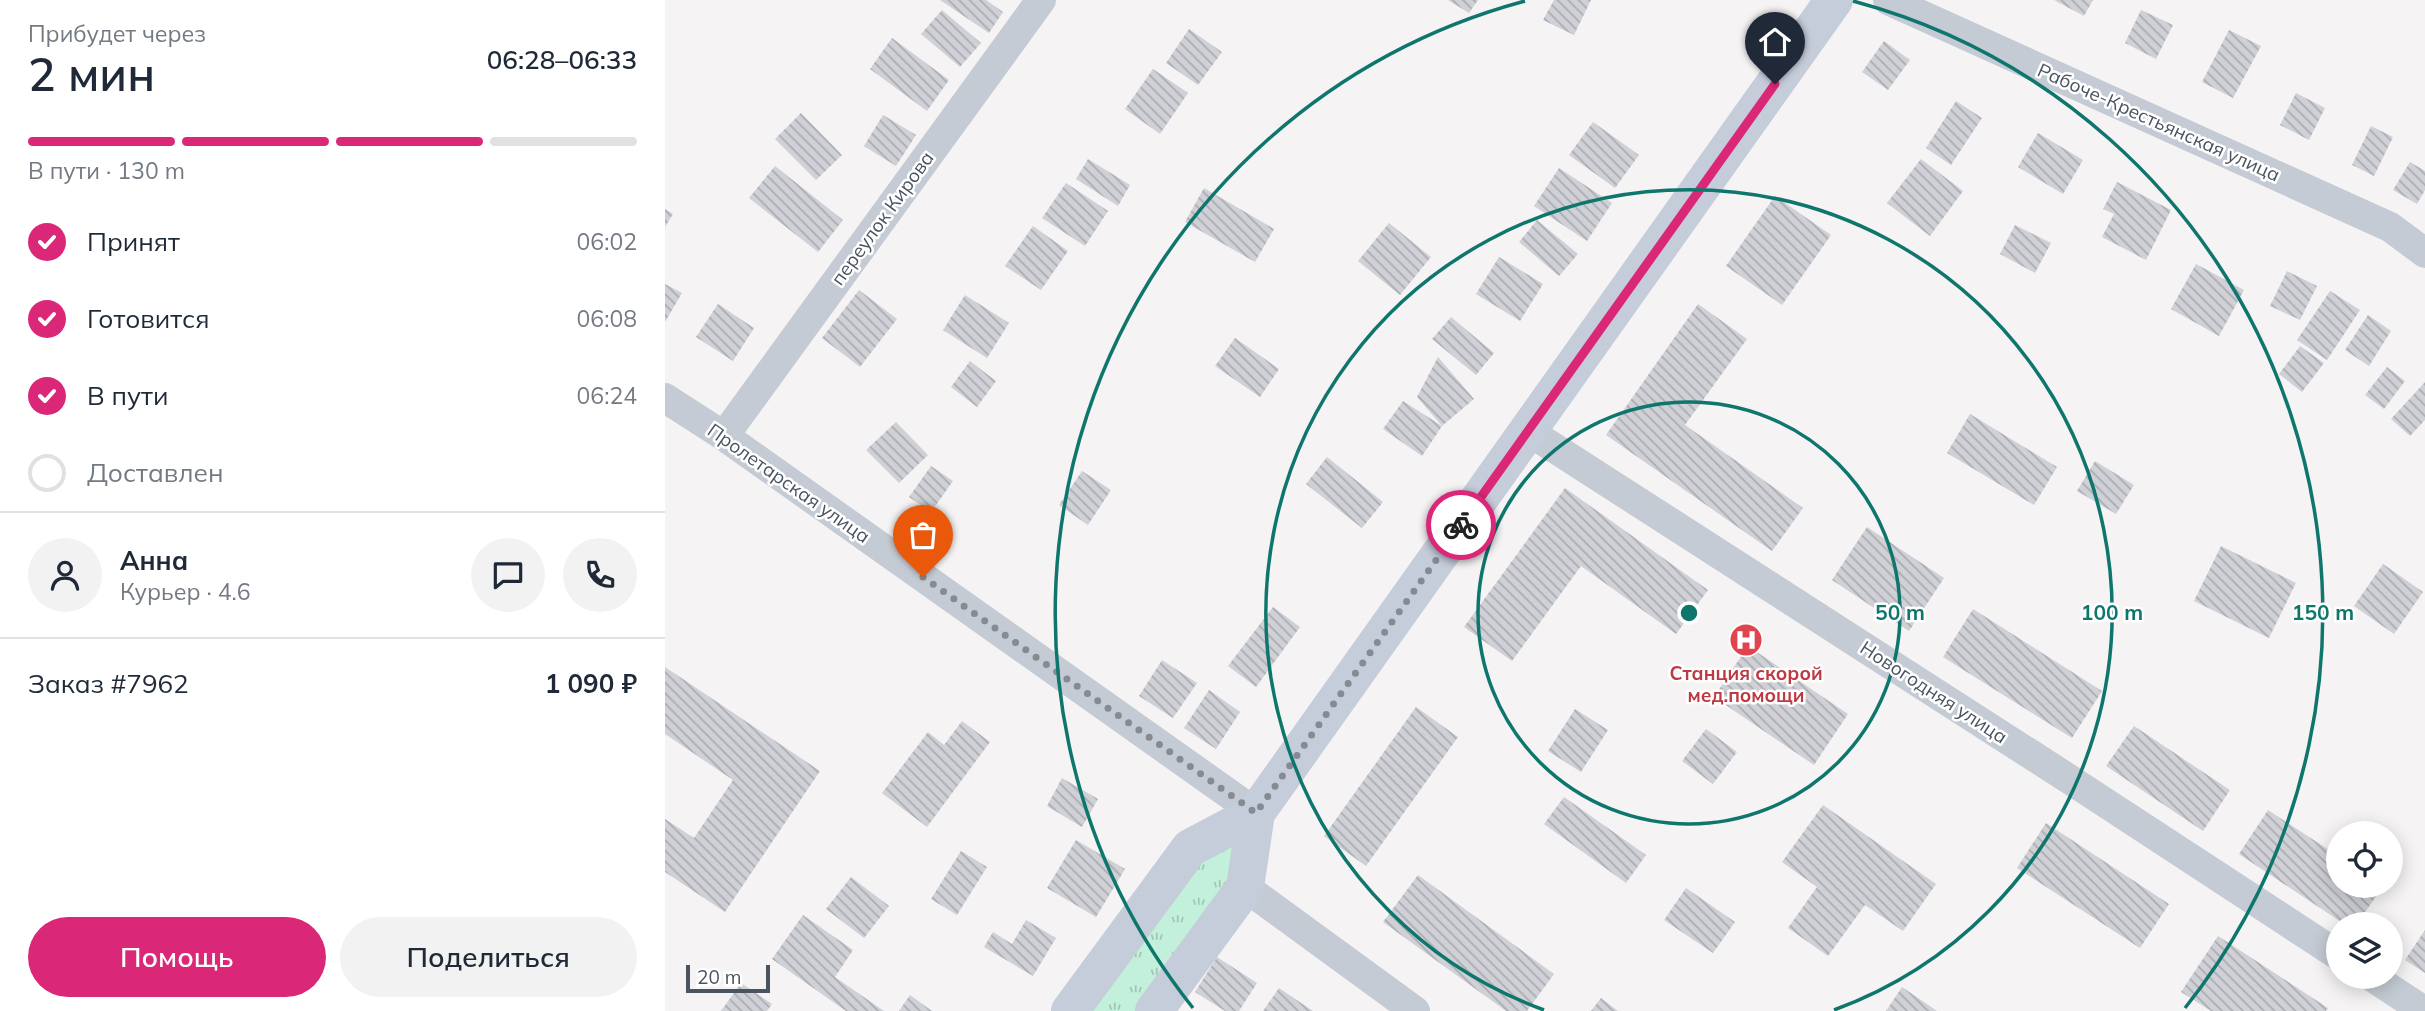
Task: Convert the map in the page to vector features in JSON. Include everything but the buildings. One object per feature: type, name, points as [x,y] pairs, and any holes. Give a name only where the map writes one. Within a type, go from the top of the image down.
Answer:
[{"type":"main road","points":[[1070,1011],[1190,848],[1256,813],[1834,0]]},
{"type":"main road","points":[[1154,1011],[1245,887],[1256,813]]},
{"type":"street","name":"переулок Кирова","points":[[723,436],[1041,0]]},
{"type":"street","name":"Рабоче-Крестьянская улица","points":[[1888,0],[2390,227],[2425,253]]},
{"type":"street","name":"Пролетарская улица","points":[[665,398],[723,436],[1256,813]]},
{"type":"street","name":"Новогодняя улица","points":[[1528,431],[2326,947]]},
{"type":"street","points":[[1245,887],[1415,1011]]},
{"type":"street","points":[[2391,989],[2424,1011]]},
{"type":"green space","points":[[1247,827],[1239,885],[1146,1011],[1082,1011],[1197,854]]},
{"type":"way so far","points":[[923,577],[1256,813],[1461,525]]},
{"type":"place","name":"Станция скорой мед.помощи","points":[[1746,640]]},
{"type":"route","points":[[1461,525],[1775,84]]}]
